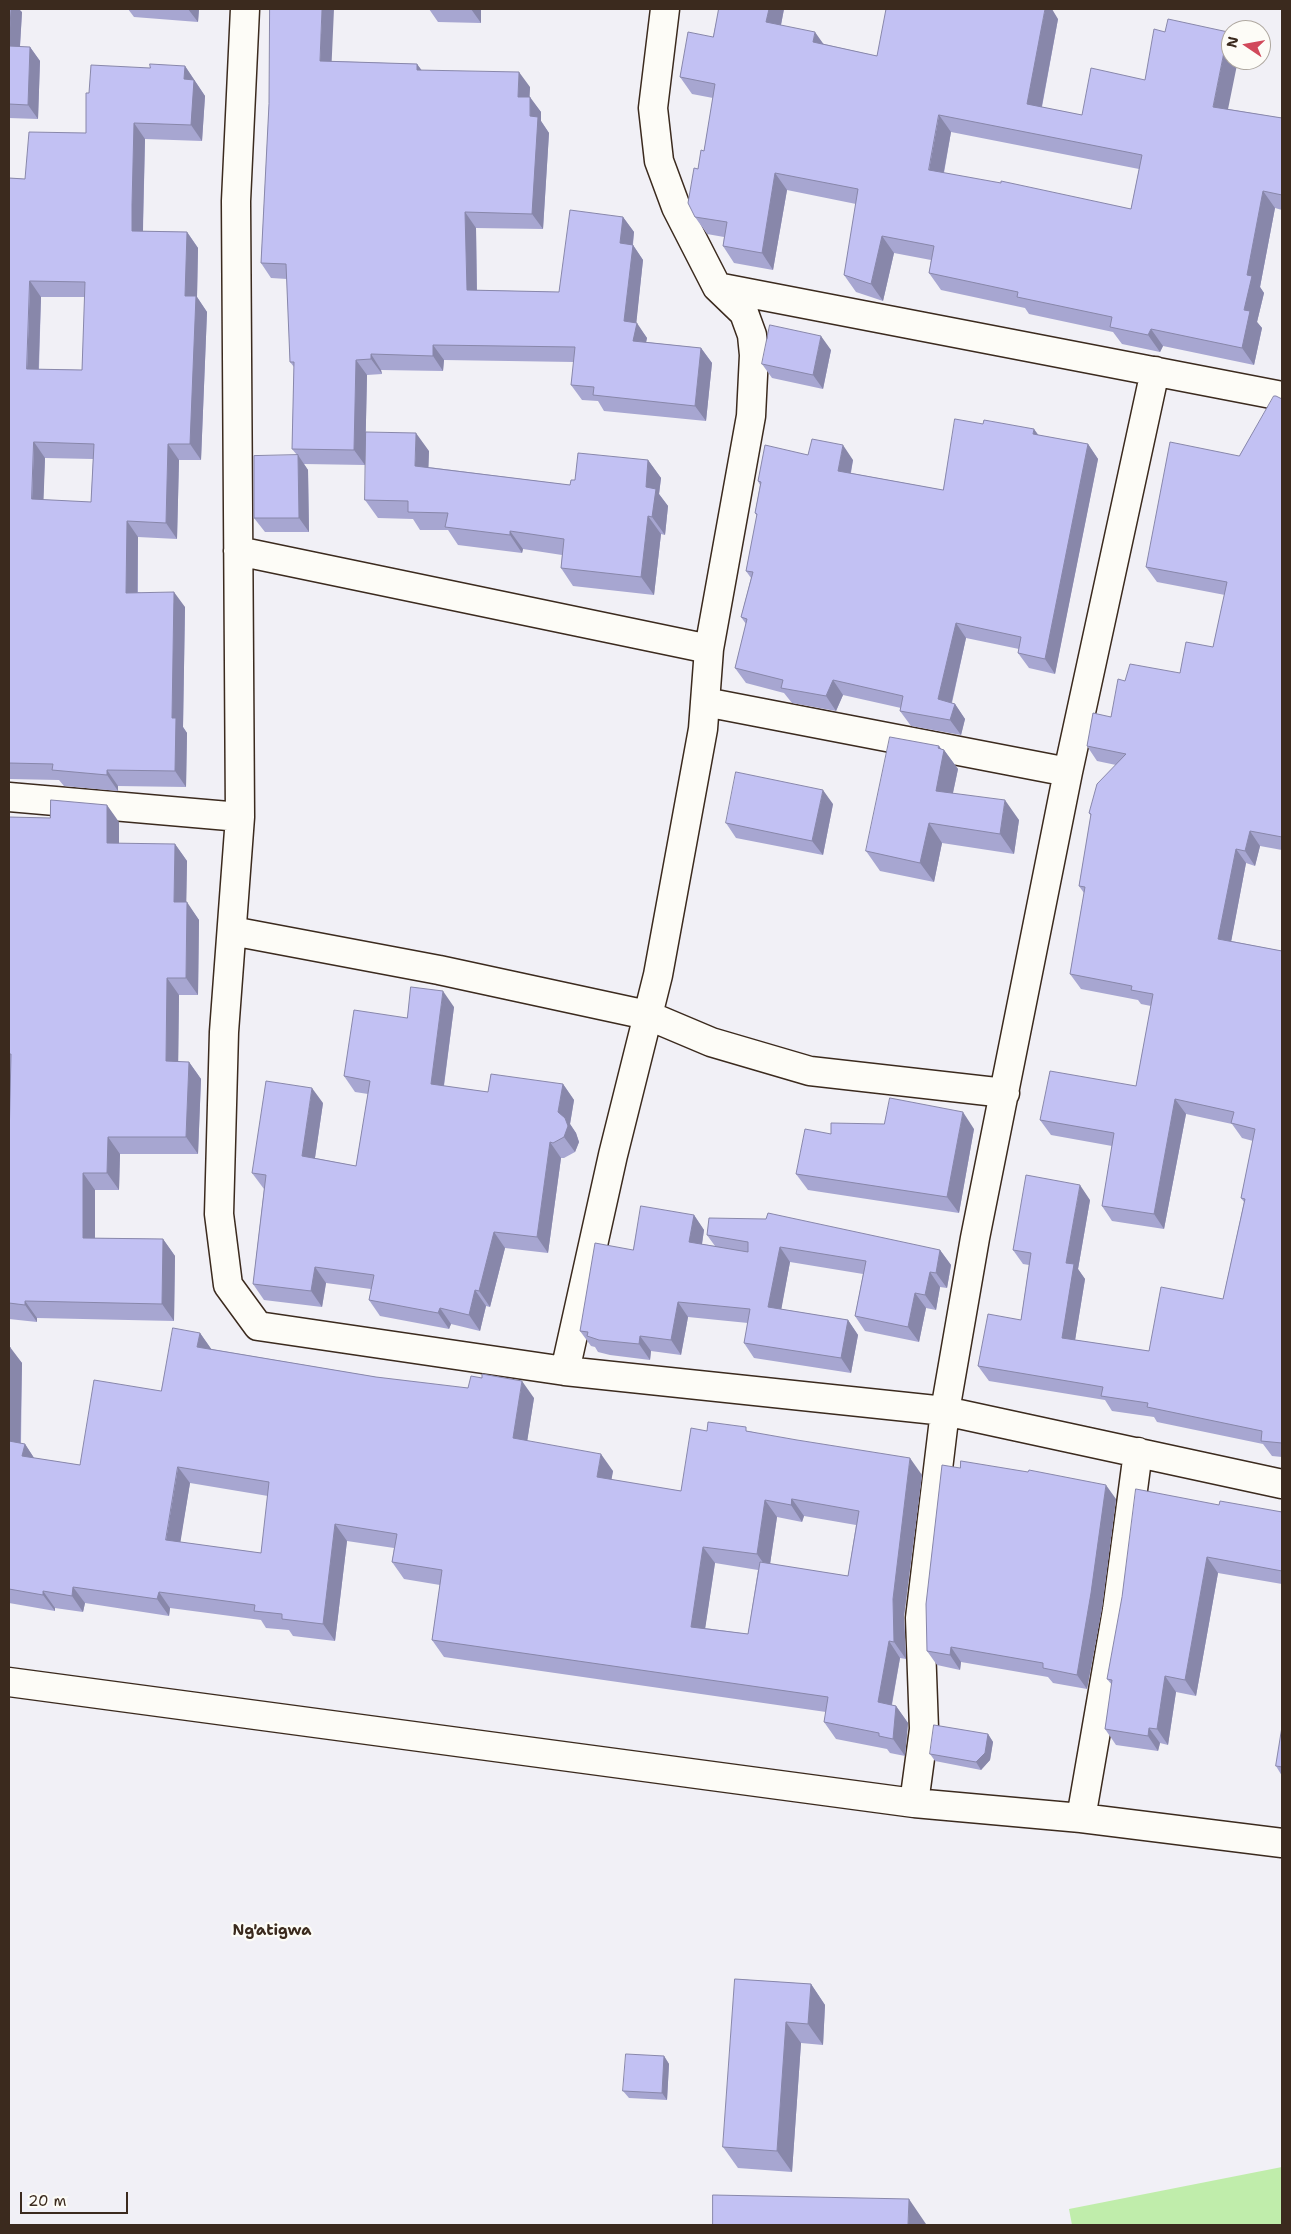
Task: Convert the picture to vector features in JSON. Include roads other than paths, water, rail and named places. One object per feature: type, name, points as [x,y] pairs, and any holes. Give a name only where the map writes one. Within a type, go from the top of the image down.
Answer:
[{"type":"street","points":[[245,9],[236,202],[240,817],[224,1032],[219,1214],[228,1285],[258,1326],[565,1371],[945,1411],[1282,1484]]},
{"type":"street","points":[[565,1371],[613,1155],[658,975],[703,729],[709,649],[751,416],[754,356],[752,335],[744,313],[717,287],[676,207],[659,161],[653,108],[665,9]]},
{"type":"street","points":[[717,287],[1282,396]]},
{"type":"street","points":[[914,1804],[924,1729],[920,1618],[945,1411],[974,1238],[1005,1093],[1068,772],[1154,371]]},
{"type":"street","points":[[238,551],[709,649]]},
{"type":"street","points":[[705,702],[1068,772]]},
{"type":"street","points":[[9,797],[240,817]]},
{"type":"street","points":[[232,931],[439,970],[647,1015],[711,1042],[810,1070],[1005,1093]]},
{"type":"street","points":[[1081,1818],[1117,1610],[1138,1452]]},
{"type":"street","points":[[9,1682],[914,1804],[1081,1818],[1282,1843]]},
{"type":"district","name":"Ng'atigwa","points":[[272,1931]]}]
